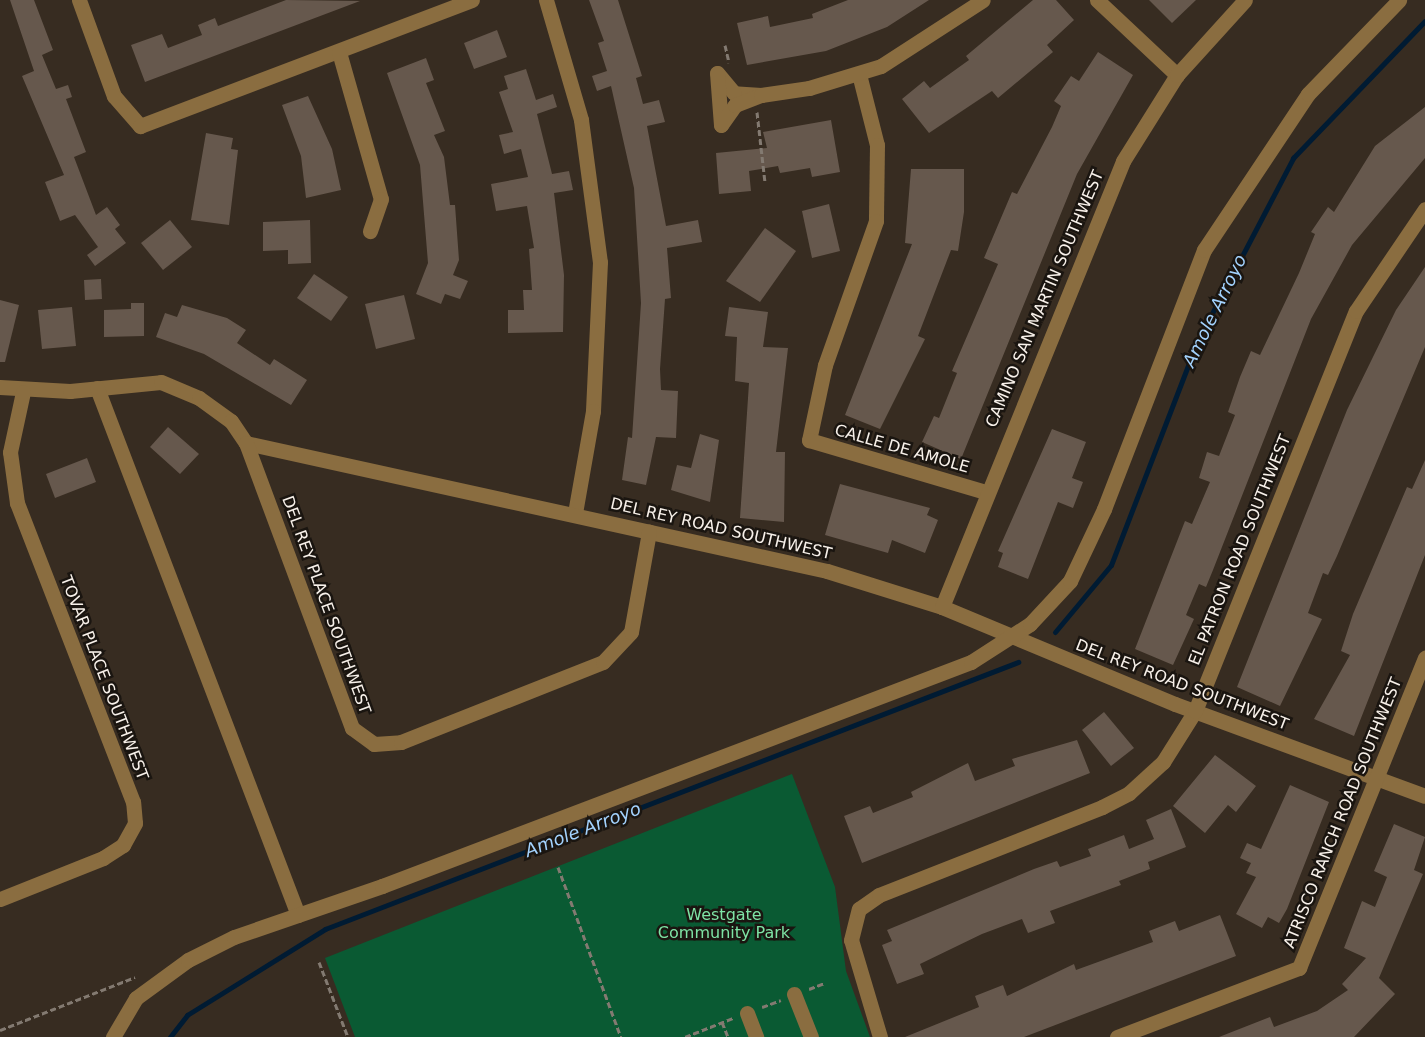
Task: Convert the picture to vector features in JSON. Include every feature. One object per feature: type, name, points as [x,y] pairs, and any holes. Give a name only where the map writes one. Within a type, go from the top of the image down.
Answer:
[{"type":"street","points":[[78,0],[114,96],[140,126],[472,0]]},
{"type":"street","points":[[546,0],[581,120],[595,192],[600,262],[593,411],[574,513]]},
{"type":"street","points":[[761,95],[859,74],[931,37],[983,0]]},
{"type":"street","points":[[1096,0],[1177,75]]},
{"type":"street","name":"CAMINO SAN MARTIN SOUTHWEST","points":[[942,607],[1096,216],[1123,161],[1177,75],[1245,0]]},
{"type":"street","points":[[113,1037],[136,998],[188,960],[298,915],[972,662],[1017,638],[1070,581],[1104,509],[1204,250],[1308,94],[1399,0]]},
{"type":"street","points":[[339,52],[381,200],[370,231]]},
{"type":"street","name":"CALLE DE AMOLE","points":[[859,74],[877,146],[876,221],[819,384],[809,440],[986,492]]},
{"type":"street","name":"EL PATRON ROAD SOUTHWEST","points":[[880,1037],[851,940],[859,909],[879,894],[1129,793],[1163,762],[1195,711],[1356,311],[1425,209]]},
{"type":"street","points":[[0,387],[23,392],[161,382],[178,387],[231,421],[246,443]]},
{"type":"street","points":[[97,388],[298,915]]},
{"type":"street","name":"TOVAR PLACE SOUTHWEST","points":[[0,899],[103,858],[123,845],[135,823],[133,802],[17,503],[10,452],[23,392]]},
{"type":"street","name":"DEL REY ROAD SOUTHWEST","points":[[246,443],[574,513],[827,571],[942,607],[1051,654],[1195,711],[1425,796]]},
{"type":"street","name":"DEL REY PLACE SOUTHWEST","points":[[246,443],[352,728],[374,744],[401,742],[603,662],[631,632],[649,532]]},
{"type":"street","name":"ATRISCO RANCH ROAD SOUTHWEST","points":[[1117,1037],[1299,968],[1425,658]]},
{"type":"street","points":[[794,994],[811,1037]]},
{"type":"street","points":[[747,1013],[756,1037]]},
{"type":"path","points":[[725,45],[730,64]]},
{"type":"path","points":[[757,112],[765,182]]},
{"type":"path","points":[[558,867],[621,1037]]},
{"type":"path","points":[[320,962],[348,1037]]},
{"type":"path","points":[[0,1030],[139,976]]},
{"type":"path","points":[[722,1022],[728,1037]]},
{"type":"green space","name":"Westgate Community Park","points":[[792,774],[835,887],[846,971],[870,1037],[355,1037],[325,958]]},
{"type":"building","points":[[10,0],[34,0],[53,50],[42,55],[56,89],[68,85],[72,97],[66,99],[86,152],[74,157],[96,215],[107,207],[120,225],[115,229],[126,243],[95,266],[87,255],[98,247],[75,215],[60,221],[45,182],[64,175],[22,76],[34,71]]},
{"type":"building","points":[[286,0],[360,1],[145,82],[131,45],[162,34],[168,48],[202,35],[198,25],[215,18],[218,26]]},
{"type":"building","points":[[589,0],[618,0],[642,76],[636,78],[643,104],[659,100],[665,122],[647,126],[666,226],[698,220],[702,242],[667,248],[671,298],[665,299],[660,369],[661,390],[678,391],[676,438],[656,437],[646,485],[622,480],[628,437],[632,438],[641,303],[634,188],[611,86],[597,91],[592,76],[607,71],[598,43],[604,41]]},
{"type":"building","points":[[848,0],[929,0],[887,27],[826,51],[747,65],[737,23],[768,16],[770,27],[813,18],[812,14]]},
{"type":"building","points":[[1033,0],[1056,0],[1074,20],[1047,45],[1053,52],[998,98],[992,91],[929,133],[902,99],[924,81],[930,88],[969,60],[966,56]]},
{"type":"building","points":[[1149,0],[1196,0],[1172,23]]},
{"type":"building","points":[[497,30],[507,57],[474,69],[464,43]]},
{"type":"building","points":[[1098,52],[1133,75],[1077,174],[961,459],[922,442],[934,416],[939,418],[957,373],[952,371],[998,264],[984,258],[1012,192],[1017,194],[1052,127],[1061,106],[1054,101],[1071,76],[1079,81]]},
{"type":"building","points":[[426,58],[434,80],[426,83],[445,131],[434,135],[444,157],[450,205],[455,205],[459,260],[453,275],[468,281],[460,299],[445,294],[441,304],[416,294],[428,263],[420,165],[387,73]]},
{"type":"building","points":[[526,69],[536,100],[553,94],[557,107],[537,114],[552,174],[569,171],[573,190],[554,193],[564,275],[563,332],[508,333],[508,310],[524,310],[523,290],[532,290],[529,249],[534,248],[527,206],[496,211],[491,184],[528,177],[521,149],[504,154],[499,135],[513,132],[499,92],[508,89],[504,76]]},
{"type":"building","points":[[308,96],[332,149],[341,190],[306,198],[301,156],[282,105]]},
{"type":"building","points":[[1425,107],[1425,158],[1352,245],[1311,319],[1206,587],[1199,584],[1186,615],[1194,619],[1173,665],[1135,649],[1185,521],[1192,524],[1210,482],[1199,478],[1207,452],[1219,456],[1235,415],[1228,412],[1240,377],[1251,351],[1260,355],[1299,273],[1315,234],[1311,232],[1328,207],[1334,212],[1375,146]]},
{"type":"building","points":[[831,120],[840,172],[812,177],[810,168],[780,173],[778,166],[749,171],[751,191],[719,194],[716,153],[767,148],[763,132]]},
{"type":"building","points":[[206,133],[233,138],[231,149],[238,150],[229,225],[191,220]]},
{"type":"building","points":[[911,169],[964,169],[964,212],[958,251],[951,250],[918,336],[925,339],[880,429],[845,415],[912,244],[905,243]]},
{"type":"building","points":[[829,204],[840,251],[812,258],[802,211]]},
{"type":"building","points":[[170,220],[192,247],[163,270],[141,243]]},
{"type":"building","points":[[310,220],[311,263],[288,264],[288,250],[263,251],[263,222]]},
{"type":"building","points":[[765,228],[796,251],[760,302],[726,281]]},
{"type":"building","points":[[1425,267],[1425,347],[1337,556],[1328,575],[1323,573],[1308,613],[1322,619],[1280,706],[1237,687],[1347,410],[1396,310]]},
{"type":"building","points":[[314,274],[348,297],[331,321],[297,298]]},
{"type":"building","points":[[101,279],[102,299],[85,300],[84,280]]},
{"type":"building","points":[[404,295],[415,339],[376,349],[365,304]]},
{"type":"building","points":[[0,300],[19,305],[5,362],[0,362]]},
{"type":"building","points":[[131,303],[144,303],[144,336],[104,337],[104,310],[131,309]]},
{"type":"building","points":[[182,305],[227,318],[246,330],[237,343],[270,365],[274,359],[307,380],[291,405],[204,354],[156,337],[165,313],[177,317]]},
{"type":"building","points":[[72,307],[76,346],[42,349],[38,310]]},
{"type":"building","points":[[729,307],[768,312],[763,347],[788,348],[776,452],[785,452],[784,522],[740,518],[749,383],[735,381],[737,337],[725,336]]},
{"type":"building","points":[[168,427],[199,454],[180,474],[150,447]]},
{"type":"building","points":[[1052,429],[1086,442],[1072,478],[1083,482],[1073,508],[1058,502],[1028,579],[998,567],[1003,553],[998,551]]},
{"type":"building","points":[[700,434],[719,440],[710,502],[671,490],[677,465],[691,468]]},
{"type":"building","points":[[87,458],[96,482],[55,498],[46,474]]},
{"type":"building","points":[[1425,460],[1425,555],[1354,736],[1314,719],[1350,655],[1341,651],[1353,614],[1407,487],[1412,489]]},
{"type":"building","points":[[840,484],[930,508],[927,515],[938,520],[925,553],[892,540],[888,553],[825,535]]},
{"type":"building","points":[[1104,712],[1134,748],[1111,766],[1082,730]]},
{"type":"building","points":[[1077,740],[1090,773],[862,863],[844,816],[870,806],[873,813],[913,797],[911,792],[968,763],[975,781],[1015,766],[1012,759]]},
{"type":"building","points":[[1215,755],[1256,786],[1236,812],[1228,805],[1205,833],[1173,806]]},
{"type":"building","points":[[1290,785],[1329,802],[1287,909],[1279,923],[1268,917],[1262,928],[1236,914],[1256,877],[1246,873],[1251,863],[1240,858],[1247,843],[1261,849]]},
{"type":"building","points":[[1171,809],[1186,847],[1148,862],[1150,869],[1119,881],[1121,885],[1050,911],[1055,923],[1028,933],[1022,919],[982,934],[920,964],[924,974],[897,984],[882,945],[892,941],[887,930],[1034,869],[1057,861],[1060,867],[1091,856],[1088,849],[1124,835],[1129,849],[1154,839],[1146,820]]},
{"type":"building","points":[[1394,824],[1425,837],[1414,870],[1423,874],[1379,978],[1395,994],[1354,1037],[1219,1037],[1270,1017],[1274,1027],[1317,1011],[1348,990],[1342,984],[1366,958],[1344,948],[1362,901],[1375,907],[1387,877],[1374,871]]},
{"type":"building","points":[[1220,915],[1236,956],[1024,1037],[905,1037],[979,1007],[975,996],[1003,985],[1007,996],[1074,964],[1076,970],[1153,942],[1149,931],[1175,921],[1179,931]]},
{"type":"waterway","name":"Amole Arroyo","points":[[1055,632],[1111,565],[1197,342],[1293,158],[1425,21]]},
{"type":"waterway","name":"Amole Arroyo","points":[[170,1037],[187,1015],[325,929],[1018,662]]}]
